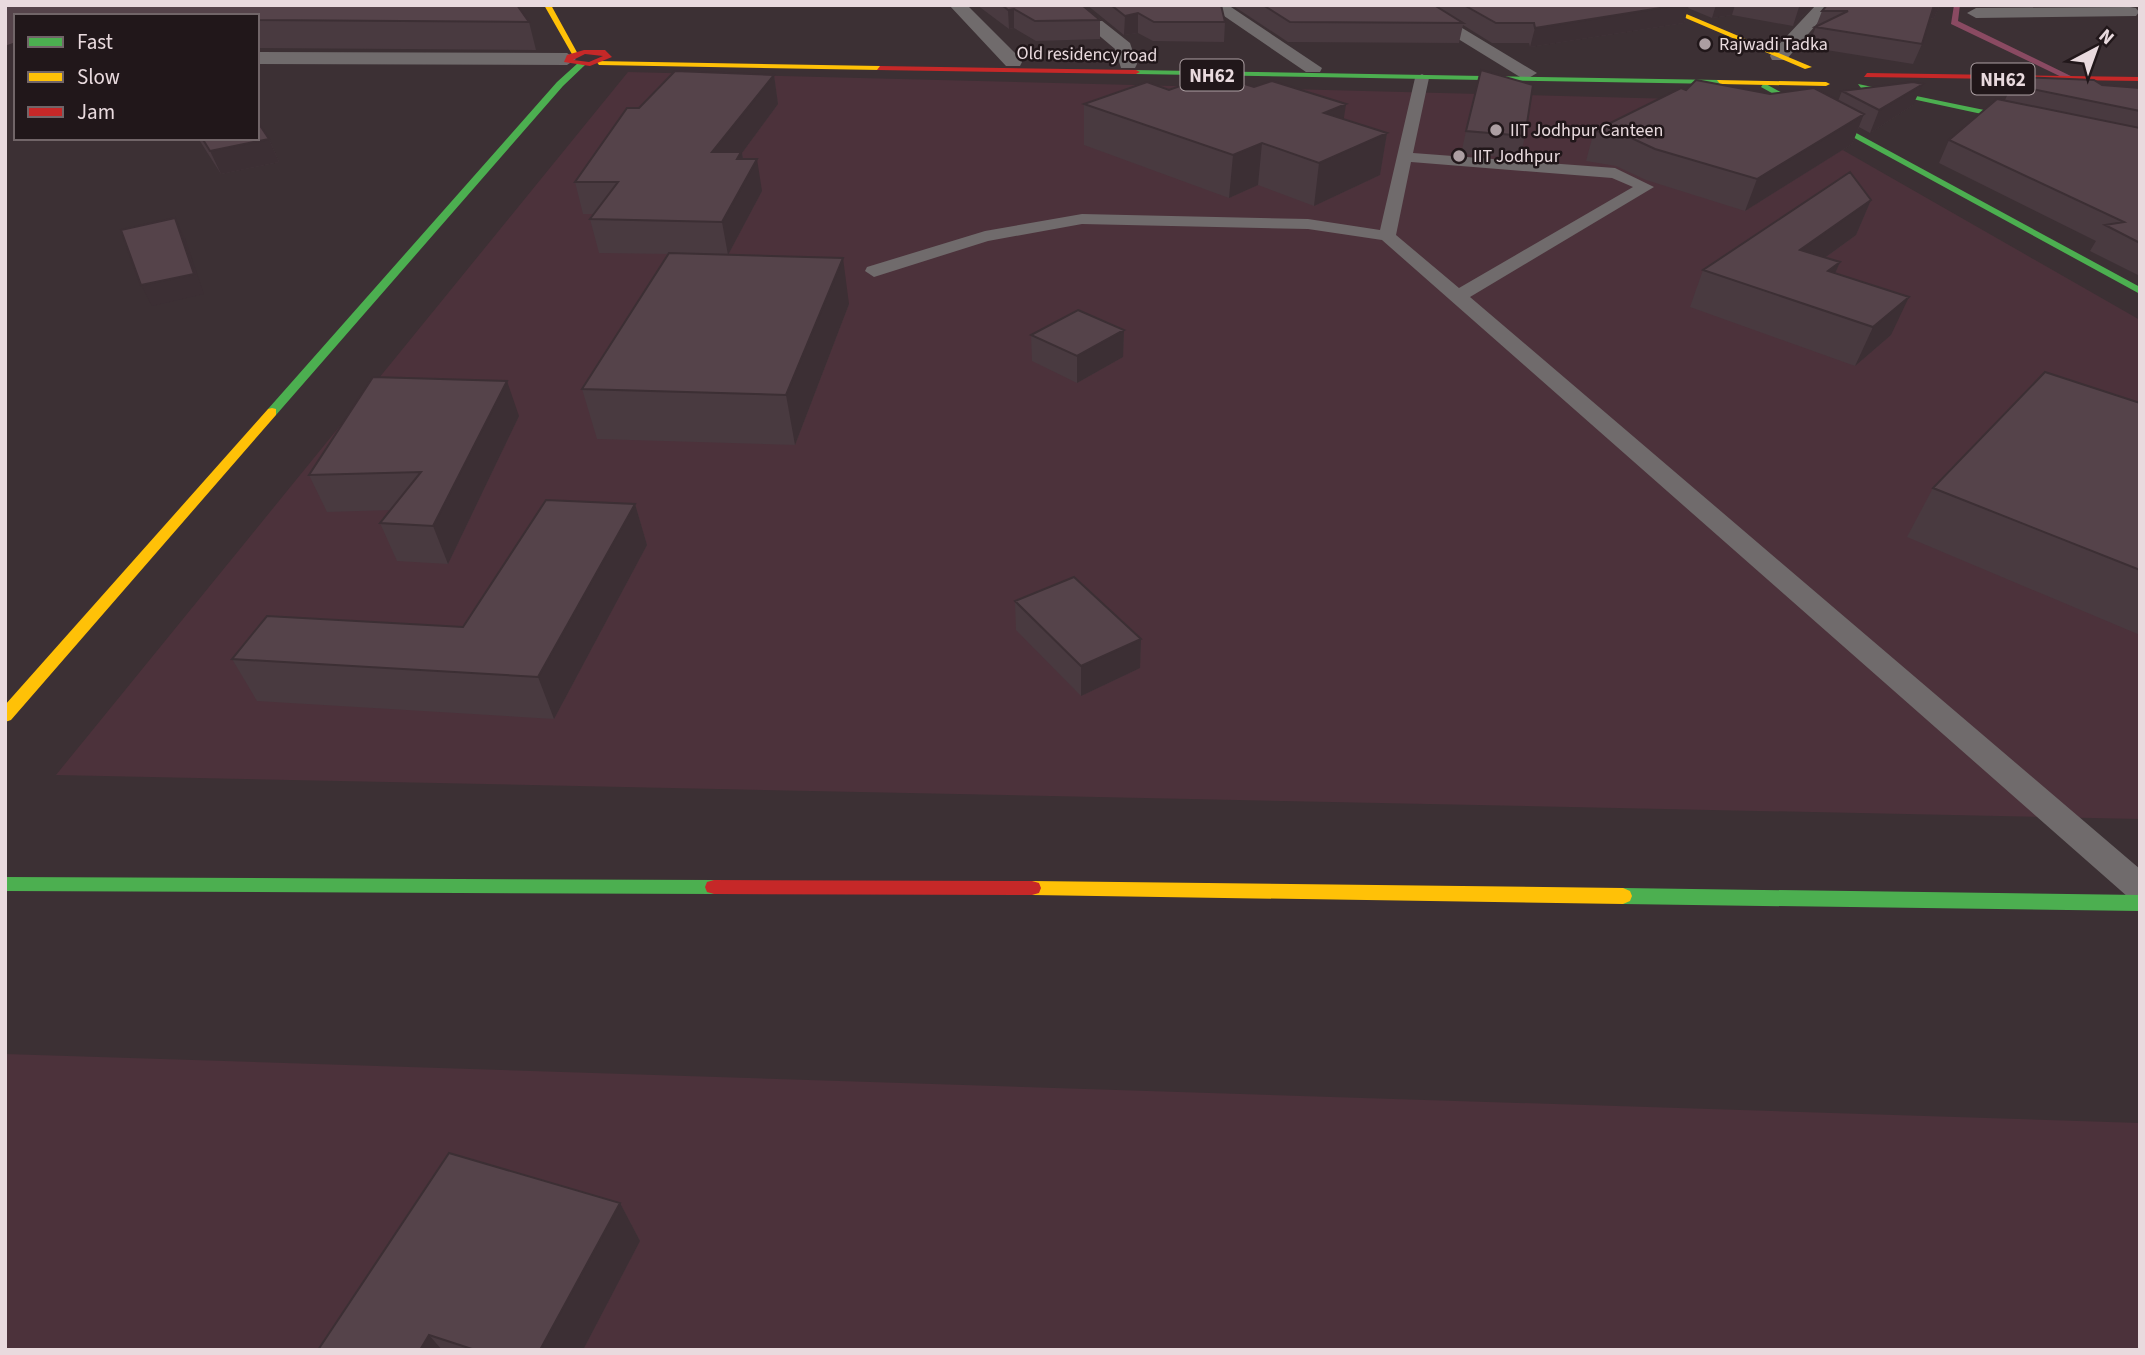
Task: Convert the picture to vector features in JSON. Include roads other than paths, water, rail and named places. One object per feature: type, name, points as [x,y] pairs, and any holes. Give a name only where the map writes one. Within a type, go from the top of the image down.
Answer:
[{"type":"main road","points":[[5,716],[533,115],[575,60],[547,5]]},
{"type":"main road","points":[[1658,5],[1786,50]]},
{"type":"main road","points":[[1696,5],[1813,66]]},
{"type":"main road","name":"NH62","points":[[575,60],[601,53]]},
{"type":"main road","name":"Old residency road","points":[[601,53],[1721,76],[1813,66]]},
{"type":"main road","name":"Old residency road","points":[[601,53],[1422,78],[1764,85],[1855,83]]},
{"type":"main road","name":"NH62","points":[[1813,66],[1855,83],[2134,84]]},
{"type":"main road","name":"NH62","points":[[1845,68],[1855,83]]},
{"type":"main road","points":[[1855,83],[2140,136]]},
{"type":"main road","points":[[1855,83],[2140,145]]},
{"type":"main road","points":[[1764,85],[2136,287]]},
{"type":"main road","points":[[5,884],[1077,888],[2140,903]]},
{"type":"street","points":[[957,5],[1013,62]]},
{"type":"street","points":[[1071,5],[1124,47],[1128,64]]},
{"type":"street","points":[[1216,5],[1313,68]]},
{"type":"street","points":[[1411,5],[1527,73]]},
{"type":"street","points":[[1786,50],[1825,5]]},
{"type":"street","points":[[1976,13],[2130,12]]},
{"type":"street","points":[[259,58],[575,60]]},
{"type":"street","points":[[2134,84],[2140,101]]},
{"type":"lane","points":[[1387,236],[1422,78]]},
{"type":"lane","points":[[1406,157],[1615,173],[1646,187],[1457,297]]},
{"type":"lane","points":[[874,271],[985,236],[1082,219],[1308,223],[1387,236],[2140,887]]},
{"type":"waterway","points":[[1957,5],[1954,22],[2077,81]]},
{"type":"place","name":"Rajwadi Tadka","points":[[1705,44]]},
{"type":"place","name":"IIT Jodhpur Canteen","points":[[1496,130]]},
{"type":"place","name":"IIT Jodhpur","points":[[1459,156]]}]
